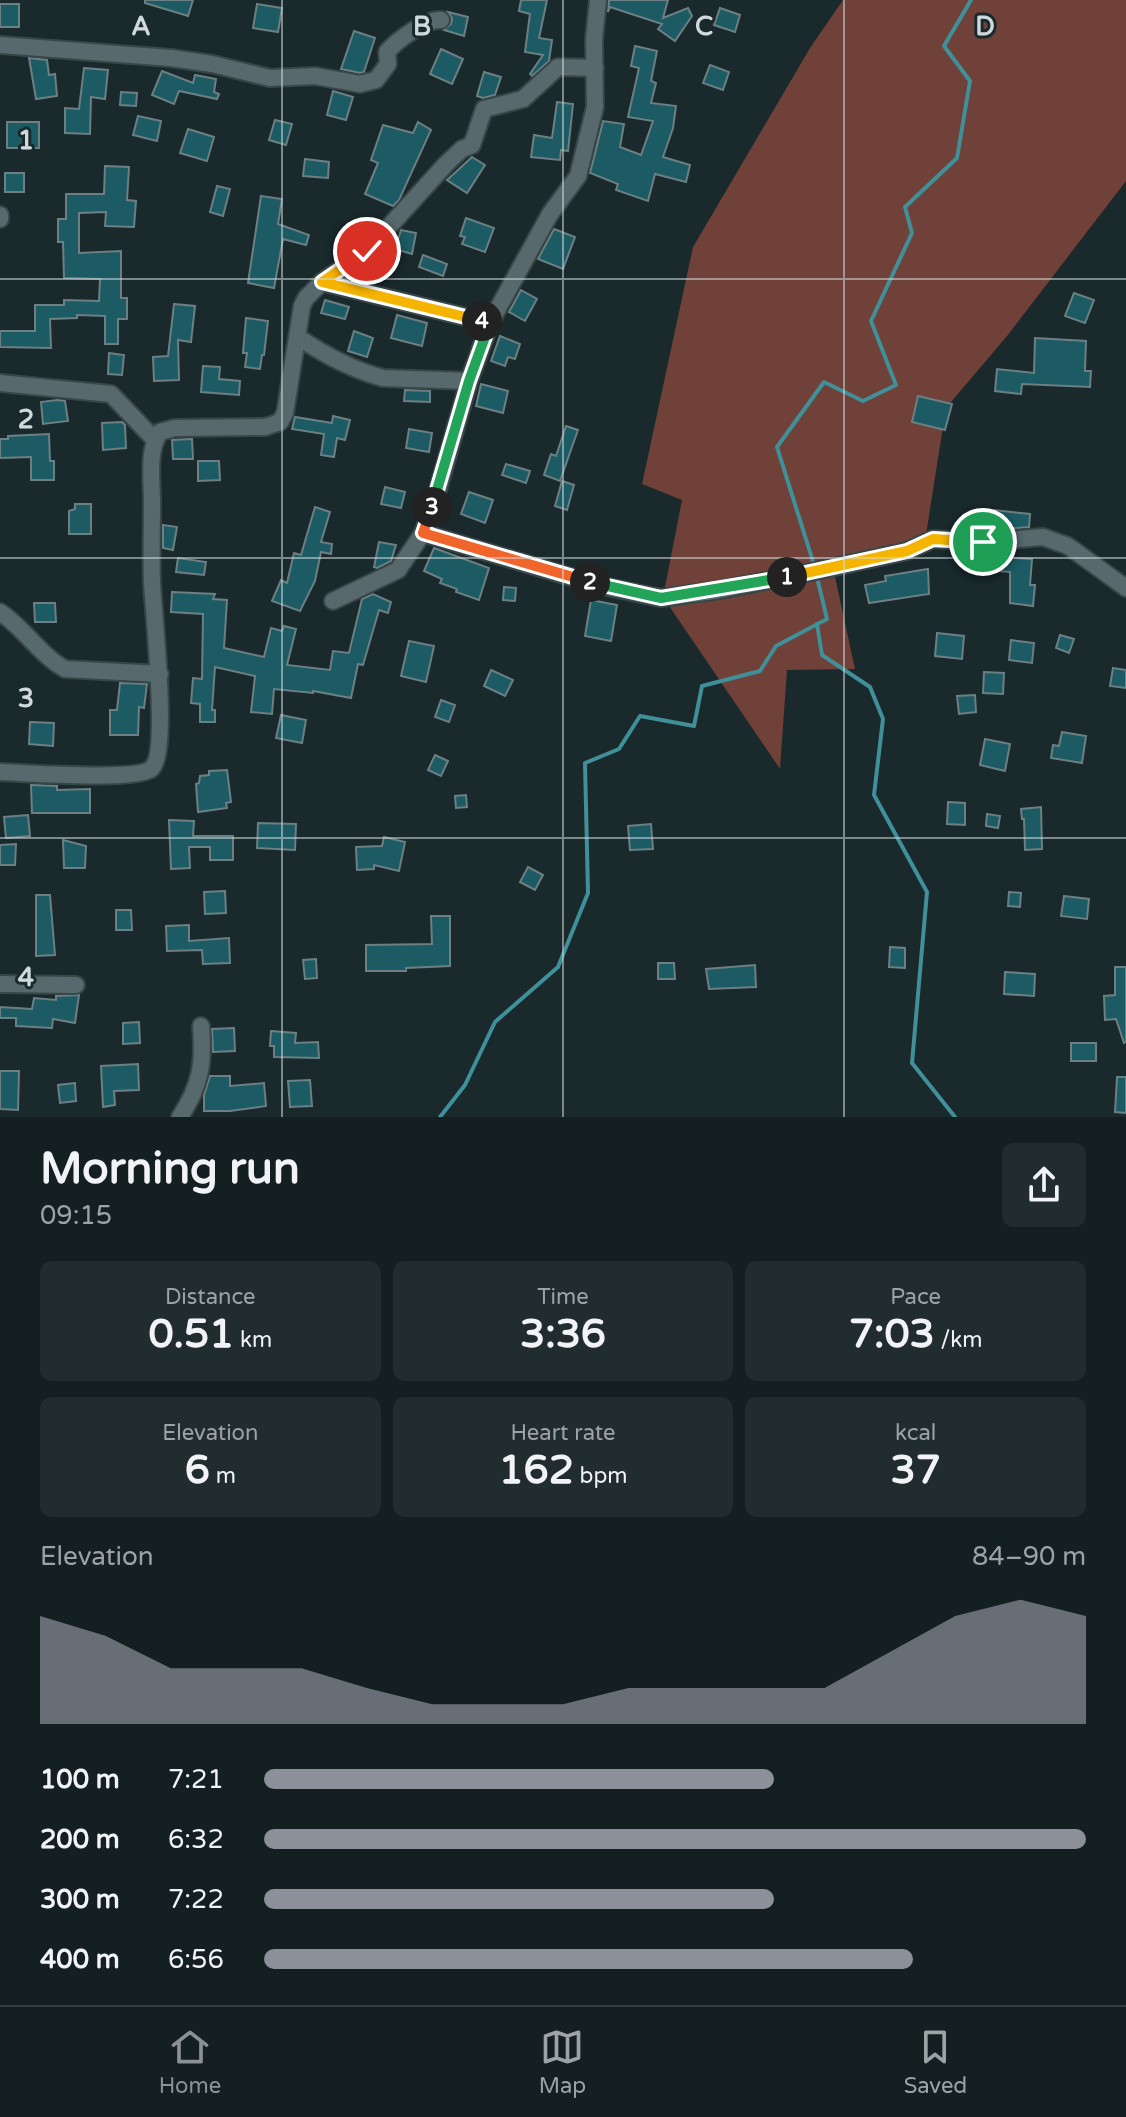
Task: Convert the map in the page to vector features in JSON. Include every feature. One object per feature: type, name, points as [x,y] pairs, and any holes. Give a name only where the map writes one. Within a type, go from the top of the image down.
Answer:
[{"type":"street","points":[[333,601],[398,570],[423,533],[490,323],[550,214],[578,176],[595,107],[594,39],[598,0]]},
{"type":"street","points":[[0,45],[171,58],[270,78],[315,76],[360,84],[376,80],[388,64],[387,52],[393,45],[425,22],[441,20]]},
{"type":"street","points":[[0,772],[124,774],[152,769],[158,758],[160,674],[152,584],[152,460],[155,440],[160,432],[175,428],[265,427],[280,422],[285,413],[302,306],[306,298],[322,282],[367,251],[446,164],[462,149],[472,145],[484,109],[523,99],[558,67],[595,68]]},
{"type":"street","points":[[322,282],[490,323]]},
{"type":"street","points":[[298,337],[370,375],[393,379],[469,381]]},
{"type":"street","points":[[0,383],[111,394],[155,440]]},
{"type":"street","points":[[423,533],[598,585],[661,598],[816,571],[907,551],[933,539],[983,542],[1043,537],[1068,546],[1126,588]]},
{"type":"street","points":[[0,612],[65,669],[160,674]]},
{"type":"street","points":[[0,984],[76,985]]},
{"type":"street","points":[[180,1117],[191,1099],[204,1057],[201,1026]]},
{"type":"shaded area","points":[[843,0],[1126,0],[1126,181],[1007,336],[946,408],[925,541],[832,563],[855,669],[787,670],[780,769],[663,597],[682,500],[642,484],[693,247],[810,48]]},
{"type":"building","points":[[145,0],[193,0],[188,16],[145,3]]},
{"type":"building","points":[[521,0],[547,0],[539,38],[552,40],[549,61],[532,76],[530,74],[543,55],[525,52],[530,14],[519,11]]},
{"type":"building","points":[[609,0],[668,0],[663,18],[688,8],[692,16],[675,41],[658,29],[662,24],[610,7],[608,12]]},
{"type":"building","points":[[0,4],[19,4],[19,27],[0,27]]},
{"type":"building","points":[[257,4],[282,8],[278,32],[253,28]]},
{"type":"building","points":[[720,8],[740,15],[735,32],[714,25]]},
{"type":"building","points":[[448,12],[468,17],[464,36],[444,30],[451,24],[452,18]]},
{"type":"building","points":[[354,31],[375,38],[364,72],[360,73],[341,69]]},
{"type":"building","points":[[635,46],[657,51],[651,81],[656,83],[651,103],[676,106],[673,128],[663,157],[690,165],[686,182],[655,174],[648,201],[616,190],[618,184],[590,173],[603,121],[624,124],[620,147],[641,155],[653,121],[628,117],[639,68],[631,66]]},
{"type":"building","points":[[441,49],[463,59],[452,84],[430,74]]},
{"type":"building","points":[[29,58],[47,60],[49,75],[55,74],[57,96],[36,99]]},
{"type":"building","points":[[710,65],[729,72],[723,90],[703,83]]},
{"type":"building","points":[[84,68],[108,70],[105,99],[91,97],[90,134],[65,133],[65,108],[79,109]]},
{"type":"building","points":[[162,71],[193,83],[195,75],[216,79],[214,92],[219,94],[217,99],[179,91],[174,104],[152,95]]},
{"type":"building","points":[[484,72],[501,77],[495,95],[483,98],[477,96]]},
{"type":"building","points":[[333,91],[353,97],[346,120],[327,115]]},
{"type":"building","points":[[121,92],[137,93],[136,106],[120,105]]},
{"type":"building","points":[[557,102],[573,104],[568,151],[561,150],[560,160],[531,157],[534,135],[552,138]]},
{"type":"building","points":[[138,116],[161,121],[157,141],[133,135]]},
{"type":"building","points":[[275,120],[292,124],[286,145],[269,140]]},
{"type":"building","points":[[7,122],[39,122],[39,148],[7,148]]},
{"type":"building","points":[[418,122],[431,130],[399,200],[393,206],[365,194],[378,163],[371,160],[383,125],[413,133]]},
{"type":"building","points":[[188,129],[214,137],[207,161],[180,153]]},
{"type":"building","points":[[472,157],[485,165],[467,193],[447,180]]},
{"type":"building","points":[[305,159],[329,162],[328,178],[303,176]]},
{"type":"building","points":[[105,166],[129,167],[127,200],[136,201],[134,227],[105,226],[106,212],[79,213],[79,253],[121,251],[121,298],[127,298],[127,319],[118,319],[118,344],[105,344],[105,316],[77,315],[77,318],[50,319],[51,348],[0,347],[0,331],[35,331],[35,305],[64,305],[64,300],[99,301],[100,279],[64,278],[63,242],[58,242],[58,219],[66,219],[66,194],[104,194]]},
{"type":"building","points":[[5,173],[24,173],[24,192],[5,192]]},
{"type":"building","points":[[217,186],[230,189],[223,216],[210,212]]},
{"type":"building","points":[[261,196],[282,199],[278,224],[309,235],[306,245],[283,239],[274,288],[248,283]]},
{"type":"building","points":[[466,218],[494,228],[485,252],[462,244],[465,237],[460,236]]},
{"type":"building","points":[[554,229],[575,237],[563,269],[538,259]]},
{"type":"building","points":[[401,230],[416,233],[412,254],[395,249]]},
{"type":"building","points":[[423,255],[447,264],[443,276],[419,267]]},
{"type":"building","points":[[521,290],[537,299],[525,321],[509,312]]},
{"type":"building","points":[[1074,293],[1094,300],[1085,323],[1065,316]]},
{"type":"building","points":[[325,300],[349,307],[345,319],[321,313]]},
{"type":"building","points":[[174,304],[195,306],[191,342],[178,340],[179,380],[154,381],[153,357],[168,356]]},
{"type":"building","points":[[397,315],[427,323],[422,346],[391,338]]},
{"type":"building","points":[[246,318],[268,321],[260,369],[245,367]]},
{"type":"building","points":[[354,331],[373,338],[367,357],[348,351]]},
{"type":"building","points":[[500,336],[520,344],[515,359],[508,357],[505,366],[491,361]]},
{"type":"building","points":[[1035,338],[1086,341],[1085,371],[1091,371],[1090,387],[1022,384],[1021,394],[995,391],[997,369],[1034,373]]},
{"type":"building","points":[[109,353],[124,355],[122,375],[108,374]]},
{"type":"building","points":[[203,366],[220,367],[219,379],[240,381],[239,395],[201,392]]},
{"type":"building","points":[[481,384],[508,391],[503,413],[476,406]]},
{"type":"building","points":[[405,390],[430,391],[430,402],[404,401]]},
{"type":"building","points":[[918,396],[952,404],[945,430],[912,422]]},
{"type":"building","points":[[65,401],[68,421],[43,424],[41,402]]},
{"type":"building","points":[[333,416],[350,420],[345,440],[337,438],[334,457],[321,455],[324,434],[292,429],[295,417],[332,423]]},
{"type":"building","points":[[122,422],[125,425],[126,448],[103,450],[102,423]]},
{"type":"building","points":[[566,426],[578,430],[560,481],[544,475],[551,454],[556,456]]},
{"type":"building","points":[[409,429],[432,433],[429,452],[406,448]]},
{"type":"building","points":[[49,434],[54,480],[31,480],[31,457],[0,458],[0,439]]},
{"type":"building","points":[[192,439],[193,459],[173,459],[172,440]]},
{"type":"building","points":[[198,461],[219,461],[220,480],[198,481]]},
{"type":"building","points":[[506,464],[530,471],[526,483],[502,475]]},
{"type":"building","points":[[562,481],[574,485],[567,510],[555,506]]},
{"type":"building","points":[[385,487],[405,492],[401,508],[381,504]]},
{"type":"building","points":[[469,492],[493,500],[485,523],[461,514]]},
{"type":"building","points":[[75,504],[91,504],[91,534],[69,534],[69,511],[75,509]]},
{"type":"building","points":[[315,507],[330,512],[321,542],[332,544],[331,554],[321,552],[315,581],[300,611],[272,601],[281,580],[287,583],[294,553],[301,555]]},
{"type":"building","points":[[994,510],[1030,514],[1029,527],[990,530]]},
{"type":"building","points":[[163,525],[177,527],[173,550],[163,548]]},
{"type":"building","points":[[379,542],[396,545],[391,561],[377,568],[374,567]]},
{"type":"building","points":[[434,548],[489,568],[479,600],[456,592],[457,589],[440,583],[442,579],[424,571]]},
{"type":"building","points":[[985,556],[1032,559],[1030,585],[1035,585],[1033,606],[1010,603],[1010,572],[984,570]]},
{"type":"building","points":[[178,558],[206,562],[204,575],[176,572]]},
{"type":"building","points":[[928,569],[929,594],[869,603],[865,585],[886,581],[885,576]]},
{"type":"building","points":[[504,587],[516,588],[515,601],[503,600]]},
{"type":"building","points":[[172,592],[215,594],[213,599],[227,600],[224,648],[264,657],[271,628],[282,631],[284,626],[296,629],[287,665],[330,670],[333,651],[349,653],[362,599],[373,594],[391,602],[388,613],[379,610],[363,665],[358,664],[351,698],[313,691],[274,689],[272,714],[251,712],[255,676],[215,667],[212,710],[215,710],[215,722],[200,722],[200,704],[191,703],[193,678],[202,679],[203,614],[171,612]]},
{"type":"building","points":[[591,600],[617,605],[611,641],[585,636]]},
{"type":"building","points":[[34,603],[55,603],[56,622],[35,622]]},
{"type":"building","points":[[937,633],[964,636],[962,659],[935,656]]},
{"type":"building","points":[[1060,635],[1074,639],[1069,653],[1056,648]]},
{"type":"building","points":[[1011,640],[1034,643],[1032,663],[1009,660]]},
{"type":"building","points":[[409,641],[434,646],[426,682],[401,676]]},
{"type":"building","points":[[1113,668],[1126,670],[1126,688],[1110,686]]},
{"type":"building","points":[[491,670],[513,680],[505,696],[484,686]]},
{"type":"building","points":[[984,672],[1004,673],[1003,694],[983,693]]},
{"type":"building","points":[[120,683],[147,684],[144,708],[139,707],[138,735],[110,735],[110,710],[117,710]]},
{"type":"building","points":[[975,695],[976,712],[959,714],[957,696]]},
{"type":"building","points":[[441,700],[455,705],[449,722],[435,717]]},
{"type":"building","points":[[281,715],[306,720],[302,743],[276,738]]},
{"type":"building","points":[[30,722],[54,723],[53,746],[29,744]]},
{"type":"building","points":[[1062,732],[1086,736],[1082,763],[1051,758],[1053,745],[1059,746]]},
{"type":"building","points":[[985,739],[1010,744],[1005,771],[980,765]]},
{"type":"building","points":[[435,755],[448,761],[441,776],[428,770]]},
{"type":"building","points":[[227,770],[231,802],[226,803],[227,808],[198,812],[196,784],[200,776],[209,775],[209,771]]},
{"type":"building","points":[[31,785],[57,786],[57,790],[90,789],[90,813],[32,813]]},
{"type":"building","points":[[466,795],[467,807],[456,808],[455,796]]},
{"type":"building","points":[[948,802],[965,803],[965,825],[947,824]]},
{"type":"building","points":[[1041,807],[1042,849],[1025,850],[1021,809]]},
{"type":"building","points":[[987,814],[1000,816],[998,828],[986,826]]},
{"type":"building","points":[[28,815],[30,836],[6,838],[4,817]]},
{"type":"building","points":[[169,820],[194,821],[193,836],[233,836],[233,860],[210,860],[210,847],[189,847],[190,868],[171,869]]},
{"type":"building","points":[[258,823],[296,824],[295,850],[257,848]]},
{"type":"building","points":[[651,824],[653,849],[630,850],[628,826]]},
{"type":"building","points":[[384,837],[405,842],[399,871],[374,865],[374,869],[357,870],[356,847],[382,846]]},
{"type":"building","points":[[63,840],[86,846],[85,868],[64,868]]},
{"type":"building","points":[[16,844],[15,865],[0,865],[0,845]]},
{"type":"building","points":[[528,867],[543,875],[535,890],[520,882]]},
{"type":"building","points":[[225,891],[226,913],[205,914],[204,892]]},
{"type":"building","points":[[1009,892],[1021,893],[1020,907],[1008,906]]},
{"type":"building","points":[[36,895],[50,895],[55,955],[36,956]]},
{"type":"building","points":[[1064,896],[1089,899],[1087,919],[1061,916]]},
{"type":"building","points":[[116,910],[131,910],[132,930],[116,930]]},
{"type":"building","points":[[431,916],[450,916],[450,966],[366,971],[366,945],[432,944]]},
{"type":"building","points":[[189,925],[189,941],[229,938],[230,963],[203,964],[202,950],[167,951],[166,926]]},
{"type":"building","points":[[890,947],[905,948],[905,968],[889,967]]},
{"type":"building","points":[[316,959],[317,978],[305,979],[303,960]]},
{"type":"building","points":[[658,963],[674,963],[675,979],[658,979]]},
{"type":"building","points":[[755,965],[756,987],[709,989],[706,969]]},
{"type":"building","points":[[1115,967],[1126,967],[1124,1043],[1116,1019],[1105,1020],[1104,996],[1115,995]]},
{"type":"building","points":[[1005,972],[1035,974],[1034,996],[1004,994]]},
{"type":"building","points":[[79,995],[75,1023],[53,1019],[52,1028],[16,1026],[16,1018],[0,1018],[0,1007],[32,1009],[34,998],[56,1000],[56,996]]},
{"type":"building","points":[[139,1022],[140,1043],[123,1044],[123,1023]]},
{"type":"building","points":[[234,1028],[235,1051],[213,1052],[212,1029]]},
{"type":"building","points":[[271,1031],[296,1033],[295,1043],[318,1042],[319,1058],[274,1057],[274,1046],[270,1046]]},
{"type":"building","points":[[1071,1043],[1096,1043],[1096,1061],[1071,1061]]},
{"type":"building","points":[[138,1064],[139,1090],[114,1091],[115,1105],[103,1107],[101,1066]]},
{"type":"building","points":[[0,1071],[19,1071],[18,1110],[0,1109]]},
{"type":"building","points":[[210,1076],[230,1076],[230,1086],[264,1083],[266,1106],[204,1111],[204,1095]]},
{"type":"building","points":[[1117,1077],[1126,1077],[1126,1113],[1115,1112]]},
{"type":"building","points":[[310,1080],[312,1106],[290,1107],[288,1081]]},
{"type":"building","points":[[75,1083],[76,1101],[60,1103],[58,1085]]},
{"type":"waterway","points":[[815,568],[777,447],[824,382],[863,401],[896,385],[871,321],[912,233],[905,207],[957,158],[970,81],[944,46],[971,0]]},
{"type":"waterway","points":[[440,1117],[465,1085],[495,1022],[558,967],[588,893],[585,763],[619,749],[640,716],[694,726],[702,686],[760,671],[776,646],[827,619],[817,577]]},
{"type":"waterway","points":[[817,624],[822,655],[870,687],[883,719],[874,795],[927,892],[912,1063],[955,1117]]},
{"type":"route","points":[[367,251],[322,282],[490,323],[423,533],[598,585],[661,598],[816,571],[907,551],[933,539],[983,542]]}]
